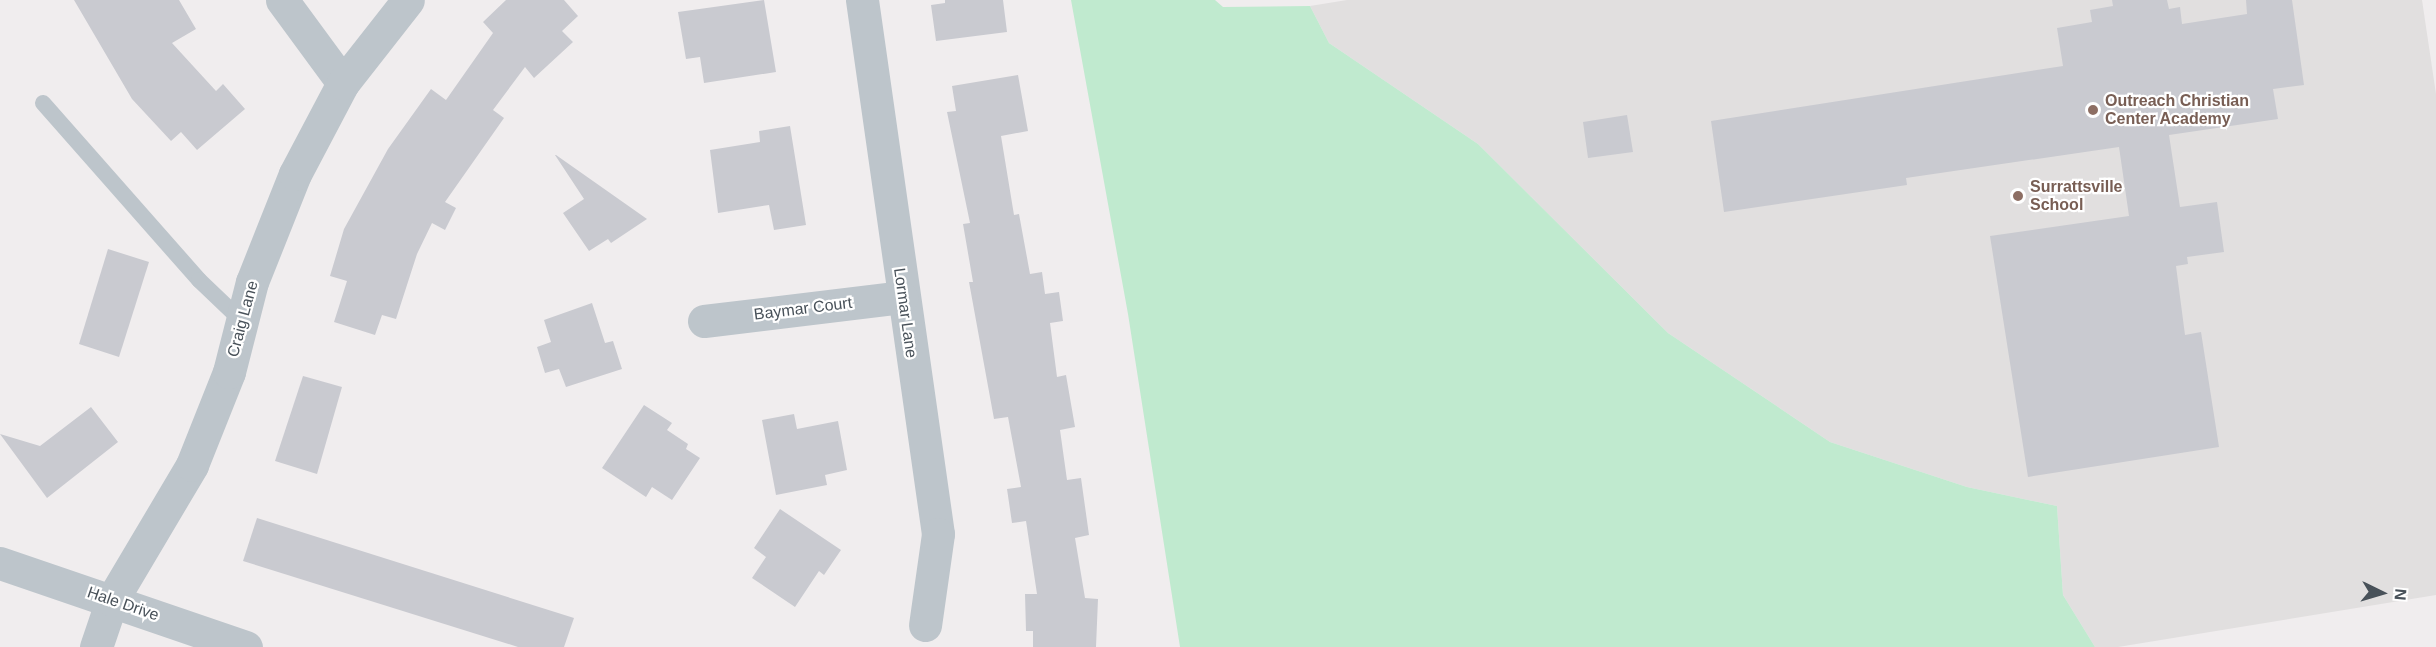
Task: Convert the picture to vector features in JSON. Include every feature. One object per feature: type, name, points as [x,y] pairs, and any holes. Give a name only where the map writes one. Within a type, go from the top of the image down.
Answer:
[{"type":"street","points":[[282,0],[343,83]]},
{"type":"street","name":"Craig Lane","points":[[96,647],[112,600],[192,465],[229,372],[252,282],[294,174],[343,83],[408,0]]},
{"type":"street","name":"Lormar Lane","points":[[862,0],[902,297],[938,534],[925,625]]},
{"type":"street","name":"Baymar Court","points":[[704,321],[902,297]]},
{"type":"street","name":"Hale Drive","points":[[0,563],[246,647]]},
{"type":"lane","points":[[43,103],[199,280],[242,321]]},
{"type":"shaded area","points":[[1347,0],[2422,0],[2436,94],[2436,595],[2118,647],[2095,647],[2063,595],[2057,506],[1967,487],[1830,442],[1668,333],[1478,144],[1329,43],[1310,6]]},
{"type":"green space","points":[[1071,0],[1215,0],[1223,7],[1310,6],[1329,43],[1478,144],[1668,333],[1830,442],[1967,487],[2057,506],[2063,595],[2095,647],[1180,647],[1128,314]]},
{"type":"building","points":[[74,0],[179,0],[196,29],[172,43],[216,91],[223,84],[245,109],[197,150],[181,132],[171,141],[132,99]]},
{"type":"building","points":[[506,0],[564,0],[578,16],[562,31],[573,42],[534,78],[525,67],[493,110],[504,118],[445,202],[456,208],[445,230],[432,223],[417,254],[396,319],[382,315],[375,335],[334,322],[347,281],[330,276],[344,229],[388,149],[431,89],[446,100],[493,33],[483,22]]},
{"type":"building","points":[[764,0],[776,72],[704,83],[700,57],[686,59],[678,12]]},
{"type":"building","points":[[945,0],[1003,0],[1007,32],[936,41],[931,5],[945,3]]},
{"type":"building","points":[[2112,0],[2167,0],[2169,9],[2180,7],[2182,24],[2247,14],[2246,0],[2292,0],[2304,85],[2273,89],[2278,119],[2169,135],[2180,207],[2217,202],[2224,252],[2187,257],[2188,264],[2176,266],[2185,335],[2201,332],[2219,447],[2028,477],[1990,236],[2129,216],[2119,147],[1906,178],[1907,185],[1724,212],[1711,121],[2063,66],[2057,28],[2092,22],[2090,10],[2113,6]]},
{"type":"building","points":[[1018,75],[1028,131],[1001,136],[1014,215],[1019,214],[1030,274],[1042,272],[1045,294],[1059,292],[1063,321],[1050,323],[1057,377],[1066,375],[1075,427],[1060,430],[1067,480],[1081,478],[1089,535],[1075,538],[1085,598],[1098,599],[1096,647],[1033,647],[1033,631],[1026,631],[1025,594],[1037,594],[1026,521],[1012,523],[1007,489],[1021,487],[1008,417],[994,419],[969,282],[973,282],[963,224],[970,223],[947,112],[956,111],[952,86]]},
{"type":"building","points":[[1627,115],[1633,152],[1588,158],[1583,122]]},
{"type":"building","points":[[790,126],[806,225],[774,230],[769,205],[718,213],[710,150],[760,142],[759,131]]},
{"type":"building","points":[[555,155],[647,219],[611,243],[608,239],[589,251],[563,213],[584,199]]},
{"type":"building","points":[[108,249],[149,262],[119,357],[79,344]]},
{"type":"building","points":[[592,303],[605,343],[613,341],[622,369],[566,387],[559,369],[545,373],[537,347],[551,342],[544,320]]},
{"type":"building","points":[[303,376],[342,387],[317,474],[275,461]]},
{"type":"building","points":[[644,405],[672,423],[667,430],[688,444],[686,449],[700,458],[672,500],[652,487],[646,497],[602,468]]},
{"type":"building","points":[[91,407],[118,442],[47,498],[0,434],[40,446]]},
{"type":"building","points":[[794,414],[797,429],[838,421],[847,470],[825,475],[827,485],[776,495],[762,420]]},
{"type":"building","points":[[780,509],[841,550],[824,575],[819,571],[795,607],[752,578],[766,557],[754,548]]},
{"type":"building","points":[[257,518],[574,618],[564,647],[518,647],[243,561]]},
{"type":"place","name":"Outreach Christian Center Academy","points":[[2093,110]]},
{"type":"place","name":"Surrattsville School","points":[[2018,196]]}]
